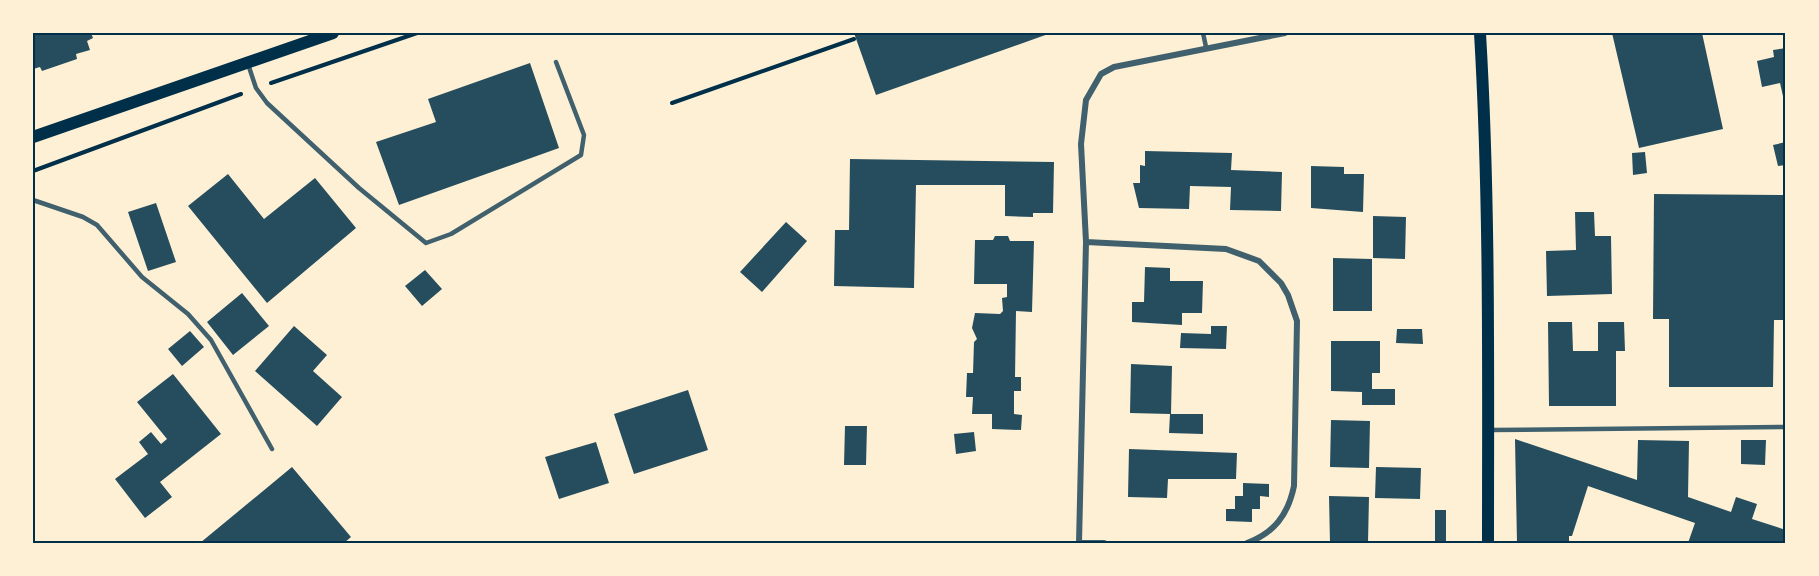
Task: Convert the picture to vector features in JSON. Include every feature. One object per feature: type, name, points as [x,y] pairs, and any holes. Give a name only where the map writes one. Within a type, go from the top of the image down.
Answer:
[{"type":"main road","points":[[33,137],[333,33]]},
{"type":"main road","points":[[1480,33],[1485,113],[1488,543]]},
{"type":"street","points":[[1104,543],[1078,543],[1086,242],[1081,144],[1086,100],[1092,85],[1101,74],[1114,67],[1285,33]]},
{"type":"street","points":[[1086,242],[1226,249],[1258,261],[1272,272],[1288,295],[1297,321],[1293,486],[1287,510],[1281,521],[1260,538],[1247,543]]},
{"type":"lane","points":[[1203,33],[1206,48]]},
{"type":"lane","points":[[247,61],[256,88],[325,158],[426,243],[451,234],[581,154],[584,135],[556,62]]},
{"type":"lane","points":[[33,200],[83,217],[97,225],[142,277],[188,314],[211,340],[272,449]]},
{"type":"lane","points":[[1488,430],[1786,427]]},
{"type":"path","points":[[33,171],[256,88],[417,33]]},
{"type":"path","points":[[672,103],[854,39]]},
{"type":"building","points":[[33,33],[91,33],[93,38],[87,41],[90,50],[76,54],[77,59],[42,71],[40,67],[33,69]]},
{"type":"building","points":[[854,33],[1051,33],[876,95]]},
{"type":"building","points":[[1612,33],[1702,33],[1723,129],[1639,148]]},
{"type":"building","points":[[1786,48],[1785,105],[1780,83],[1762,87],[1757,61],[1774,57],[1773,50]]},
{"type":"building","points":[[530,63],[559,148],[399,205],[376,142],[436,122],[428,99]]},
{"type":"building","points":[[1786,142],[1786,165],[1778,166],[1773,145]]},
{"type":"building","points":[[1145,151],[1232,153],[1231,170],[1282,172],[1281,211],[1230,210],[1231,187],[1190,186],[1189,209],[1139,208],[1133,183],[1140,183],[1140,165],[1145,166]]},
{"type":"building","points":[[1645,152],[1647,173],[1633,175],[1632,153]]},
{"type":"building","points":[[850,159],[1054,162],[1053,213],[1033,213],[1033,217],[1005,216],[1005,185],[916,185],[914,288],[834,286],[835,230],[849,230]]},
{"type":"building","points":[[1311,166],[1344,167],[1344,174],[1364,174],[1363,212],[1311,208]]},
{"type":"building","points":[[228,174],[264,219],[315,178],[356,228],[267,303],[188,206]]},
{"type":"building","points":[[1654,194],[1786,195],[1786,320],[1774,320],[1773,387],[1669,387],[1669,319],[1653,319]]},
{"type":"building","points":[[156,203],[176,262],[148,271],[128,212]]},
{"type":"building","points":[[1575,212],[1594,212],[1595,236],[1611,236],[1612,294],[1547,296],[1546,251],[1576,250]]},
{"type":"building","points":[[1373,216],[1406,217],[1405,259],[1373,258]]},
{"type":"building","points":[[786,222],[807,241],[762,292],[740,272]]},
{"type":"building","points":[[995,236],[1008,236],[1010,241],[1034,241],[1032,312],[1016,311],[1015,377],[1021,377],[1021,391],[1014,391],[1014,414],[1022,415],[1021,430],[992,429],[992,414],[972,414],[973,397],[966,397],[967,373],[973,373],[974,342],[977,339],[972,328],[975,313],[1000,314],[1003,311],[1002,298],[1007,297],[1007,284],[974,284],[975,240],[993,240]]},
{"type":"building","points":[[1333,258],[1372,259],[1372,311],[1333,311]]},
{"type":"building","points":[[1145,267],[1170,268],[1170,281],[1203,281],[1202,313],[1182,313],[1182,325],[1132,322],[1132,302],[1144,302]]},
{"type":"building","points":[[425,270],[442,289],[422,306],[405,286]]},
{"type":"building","points":[[242,293],[269,326],[233,355],[207,322]]},
{"type":"building","points":[[1548,322],[1572,322],[1573,351],[1598,351],[1598,322],[1624,322],[1625,351],[1616,351],[1616,406],[1549,406]]},
{"type":"building","points":[[294,326],[327,355],[313,371],[342,397],[317,426],[255,371]]},
{"type":"building","points":[[1211,326],[1227,326],[1226,349],[1180,348],[1181,333],[1211,334]]},
{"type":"building","points":[[1397,329],[1422,329],[1423,344],[1396,343]]},
{"type":"building","points":[[190,331],[204,347],[182,366],[168,349]]},
{"type":"building","points":[[1331,341],[1380,341],[1380,373],[1372,373],[1372,389],[1395,389],[1395,405],[1362,405],[1362,392],[1331,391]]},
{"type":"building","points":[[1131,364],[1172,366],[1171,414],[1203,414],[1203,434],[1169,433],[1170,414],[1130,413]]},
{"type":"building","points":[[173,374],[221,434],[160,482],[172,497],[145,518],[115,479],[148,454],[139,442],[151,432],[161,444],[167,439],[137,402]]},
{"type":"building","points":[[688,390],[708,450],[634,474],[614,414]]},
{"type":"building","points":[[1331,420],[1370,421],[1369,468],[1330,467]]},
{"type":"building","points":[[845,426],[867,426],[866,465],[844,465]]},
{"type":"building","points":[[974,432],[976,451],[956,454],[954,434]]},
{"type":"building","points":[[1515,439],[1637,480],[1638,440],[1689,441],[1688,497],[1731,512],[1736,497],[1757,504],[1752,519],[1786,530],[1786,543],[1688,543],[1695,523],[1588,486],[1572,536],[1569,536],[1569,543],[1517,543]]},
{"type":"building","points":[[1741,440],[1766,440],[1765,465],[1741,464]]},
{"type":"building","points":[[596,442],[609,483],[559,499],[545,457]]},
{"type":"building","points":[[1129,449],[1237,453],[1236,479],[1168,479],[1167,498],[1128,497]]},
{"type":"building","points":[[292,467],[351,537],[344,543],[200,543]]},
{"type":"building","points":[[1376,467],[1421,468],[1420,499],[1375,498]]},
{"type":"building","points":[[1243,483],[1269,484],[1269,497],[1260,496],[1260,509],[1252,509],[1252,522],[1226,521],[1226,509],[1235,509],[1235,496],[1243,496]]},
{"type":"building","points":[[1329,496],[1369,497],[1368,543],[1330,543]]},
{"type":"building","points":[[1435,510],[1446,510],[1446,543],[1435,543]]}]
